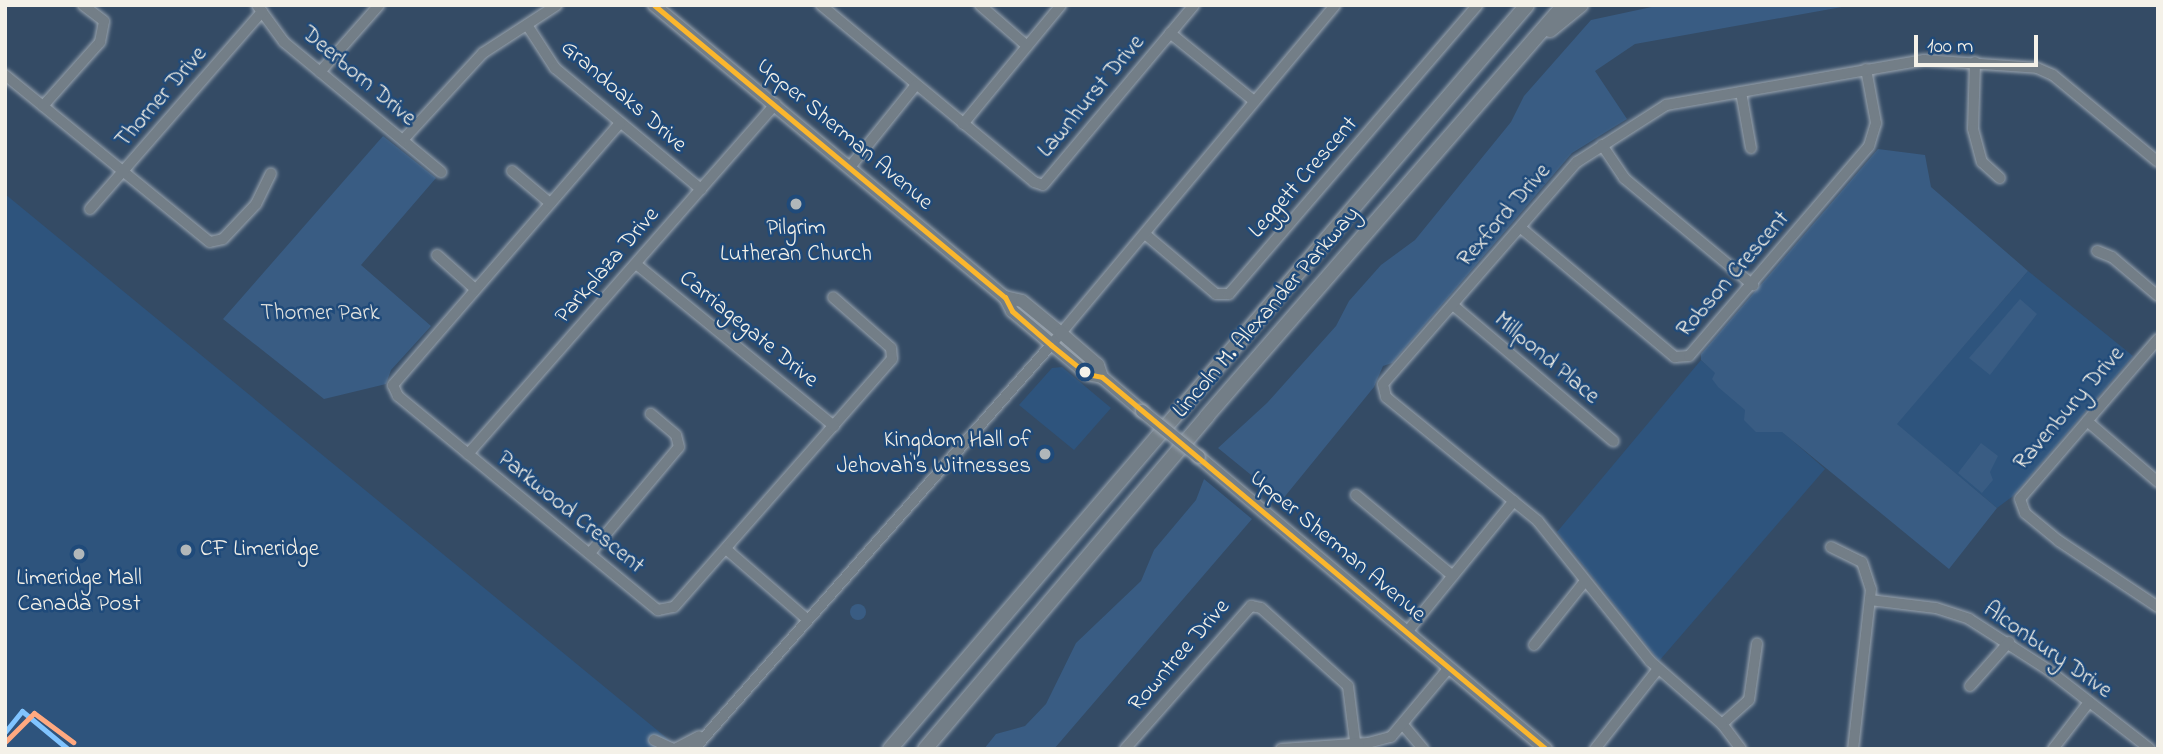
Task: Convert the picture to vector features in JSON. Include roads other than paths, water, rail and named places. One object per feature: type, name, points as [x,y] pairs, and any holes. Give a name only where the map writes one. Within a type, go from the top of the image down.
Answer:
[{"type":"highway","points":[[1499,38],[1516,5]]},
{"type":"highway","name":"Lincoln M. Alexander Parkway","points":[[890,749],[1527,5]]},
{"type":"highway","name":"Lincoln M. Alexander Parkway","points":[[925,749],[1207,416],[1564,5]]},
{"type":"highway","points":[[1532,43],[1581,5]]},
{"type":"main road","name":"Upper Sherman Avenue","points":[[654,5],[1005,297],[1012,311],[1051,345],[1087,374],[1101,377],[1143,411],[1546,749]]},
{"type":"main road","name":"Upper Sherman Avenue","points":[[1005,297],[1021,300],[1061,333],[1098,365],[1101,377]]},
{"type":"street","points":[[43,106],[100,42],[104,21],[83,5]]},
{"type":"street","points":[[320,72],[379,5]]},
{"type":"street","points":[[403,139],[477,58],[528,27],[557,5]]},
{"type":"street","name":"Lawnhurst Drive","points":[[821,5],[1034,182],[1043,185],[1194,5]]},
{"type":"street","points":[[980,5],[1027,46]]},
{"type":"street","points":[[963,124],[1061,5]]},
{"type":"street","points":[[694,749],[1051,345],[1335,5]]},
{"type":"street","name":"Leggett Crescent","points":[[1145,234],[1216,294],[1229,294],[1478,5]]},
{"type":"street","name":"Deerborn Drive","points":[[259,9],[284,42],[441,172]]},
{"type":"street","name":"Thorner Drive","points":[[90,209],[259,9]]},
{"type":"street","name":"Grandoaks Drive","points":[[528,27],[555,68],[701,189]]},
{"type":"street","points":[[1170,33],[1254,101]]},
{"type":"street","name":"Rexford Drive","points":[[1741,749],[1722,724],[1658,670],[1538,521],[1386,397],[1383,384],[1454,306],[1577,162],[1666,105],[1930,60],[2037,68],[2053,75],[2157,161]]},
{"type":"street","points":[[1975,62],[1973,129],[1982,162],[2000,177]]},
{"type":"street","name":"Robson Crescent","points":[[1521,228],[1679,359],[1693,354],[1869,146],[1876,123],[1866,69]]},
{"type":"street","points":[[5,75],[203,237],[217,242],[259,200],[271,173]]},
{"type":"street","points":[[850,167],[916,85]]},
{"type":"street","points":[[1741,92],[1751,148]]},
{"type":"street","name":"Parkplaza Drive","points":[[468,454],[776,104]]},
{"type":"street","name":"Parkwood Crescent","points":[[620,123],[393,386],[398,396],[662,611],[674,607],[834,426],[893,354],[832,297]]},
{"type":"street","points":[[1602,145],[1624,178],[1753,285]]},
{"type":"street","points":[[512,171],[550,203]]},
{"type":"street","points":[[2096,251],[2112,257],[2158,296]]},
{"type":"street","points":[[437,255],[475,289]]},
{"type":"street","name":"Carriagegate Drive","points":[[636,264],[834,426]]},
{"type":"street","name":"Millpond Place","points":[[1454,306],[1613,441]]},
{"type":"street","name":"Ravenbury Drive","points":[[2158,338],[2024,491],[2021,506],[2059,541],[2158,607]]},
{"type":"street","points":[[590,553],[679,447],[676,435],[651,414]]},
{"type":"street","points":[[2087,421],[2158,482]]},
{"type":"street","points":[[1356,495],[1453,576]]},
{"type":"street","points":[[1407,632],[1514,501]]},
{"type":"street","points":[[1831,547],[1862,562],[1870,576],[1870,600],[1853,749]]},
{"type":"street","points":[[726,549],[808,620]]},
{"type":"street","points":[[1534,645],[1585,581]]},
{"type":"street","name":"Alconbury Drive","points":[[1870,600],[1936,608],[1969,619],[2009,642],[2150,749]]},
{"type":"street","name":"Rowntree Drive","points":[[1125,749],[1251,606],[1261,608],[1348,686],[1355,747]]},
{"type":"street","points":[[1970,685],[2009,642]]},
{"type":"street","points":[[1722,724],[1749,700],[1756,644]]},
{"type":"street","points":[[1281,749],[1355,747],[1381,741],[1404,726],[1449,668]]},
{"type":"street","points":[[1595,749],[1658,670]]},
{"type":"street","points":[[2053,749],[2089,702]]},
{"type":"street","points":[[654,740],[674,749],[686,746],[716,723]]},
{"type":"street","points":[[1404,726],[1423,749]]},
{"type":"place","name":"Pilgrim Lutheran Church","points":[[796,204]]},
{"type":"place","name":"Kingdom Hall of Jehovah's Witnesses","points":[[1045,454]]},
{"type":"place","name":"CF Limeridge","points":[[186,550]]},
{"type":"place","name":"Limeridge Mall Canada Post","points":[[79,554]]},
{"type":"park label","name":"Thorner Park","points":[[320,314]]}]
